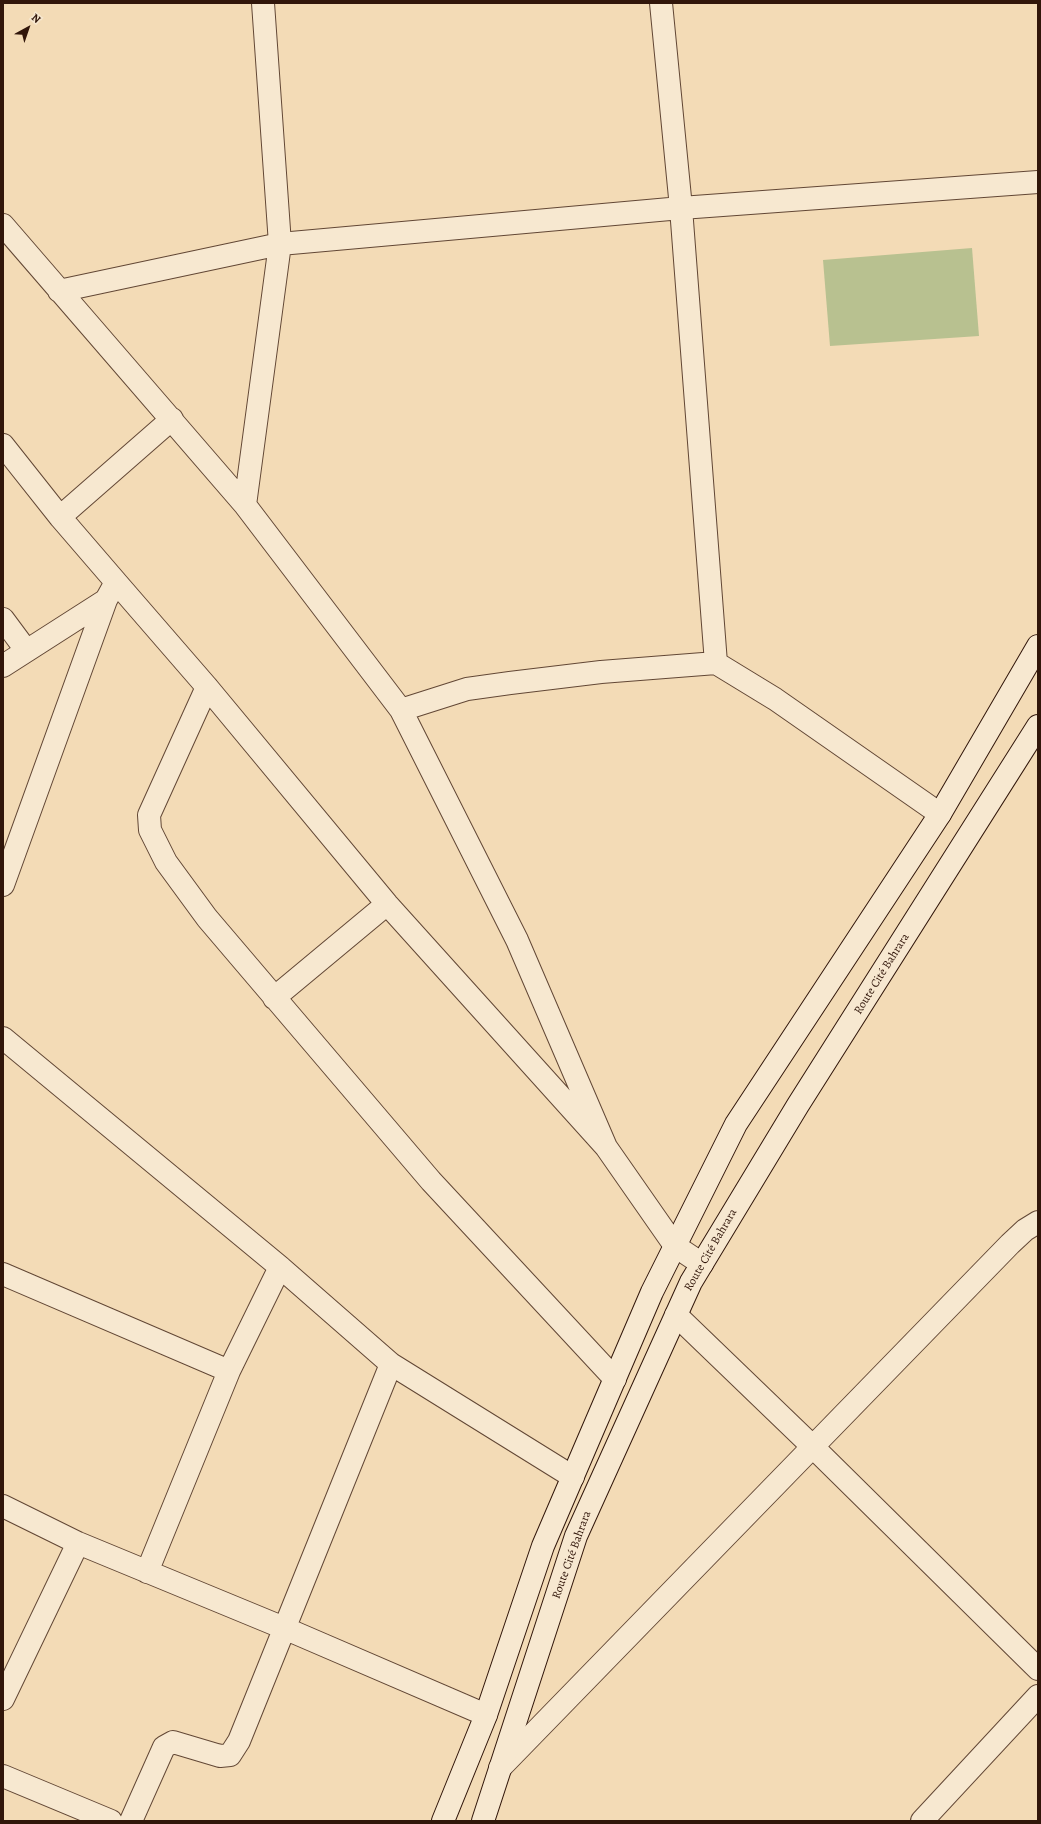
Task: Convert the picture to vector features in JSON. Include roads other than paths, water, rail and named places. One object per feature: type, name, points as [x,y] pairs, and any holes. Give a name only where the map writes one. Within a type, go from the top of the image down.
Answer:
[{"type":"street","points":[[245,505],[280,244],[263,3]]},
{"type":"street","points":[[661,3],[682,208],[716,663]]},
{"type":"street","points":[[59,291],[280,244],[682,208],[1038,182]]},
{"type":"street","points":[[3,225],[245,505],[401,710],[517,940],[606,1147]]},
{"type":"street","points":[[60,517],[172,419]]},
{"type":"street","points":[[3,445],[60,517],[111,591],[207,687],[387,904],[606,1147],[675,1246],[702,1264]]},
{"type":"street","points":[[3,666],[111,591]]},
{"type":"street","points":[[3,885],[111,591]]},
{"type":"street","points":[[3,619],[26,650]]},
{"type":"street","points":[[443,1821],[486,1715],[543,1546],[652,1292],[736,1124],[940,814],[1038,646]]},
{"type":"street","points":[[401,710],[467,689],[510,682],[601,672],[716,663],[776,699],[940,814]]},
{"type":"street","points":[[207,687],[149,815],[150,830],[166,862],[207,918],[431,1181],[615,1379]]},
{"type":"street","name":"Route Cité Bahrara","points":[[483,1821],[576,1536],[691,1282],[798,1105],[1038,726]]},
{"type":"street","points":[[274,998],[387,904]]},
{"type":"street","points":[[3,1038],[280,1267],[391,1364],[573,1477]]},
{"type":"street","points":[[500,1768],[1010,1244],[1025,1230],[1038,1222]]},
{"type":"street","points":[[147,1572],[229,1371],[280,1267]]},
{"type":"street","points":[[3,1274],[229,1371]]},
{"type":"street","points":[[676,1315],[812,1446],[1038,1669]]},
{"type":"street","points":[[131,1821],[164,1747],[173,1742],[220,1756],[230,1755],[239,1740],[391,1364]]},
{"type":"street","points":[[3,1506],[78,1543],[284,1628],[486,1715]]},
{"type":"street","points":[[3,1699],[8,1676],[78,1543]]},
{"type":"street","points":[[922,1821],[1038,1696]]},
{"type":"street","points":[[3,1776],[111,1821]]}]
